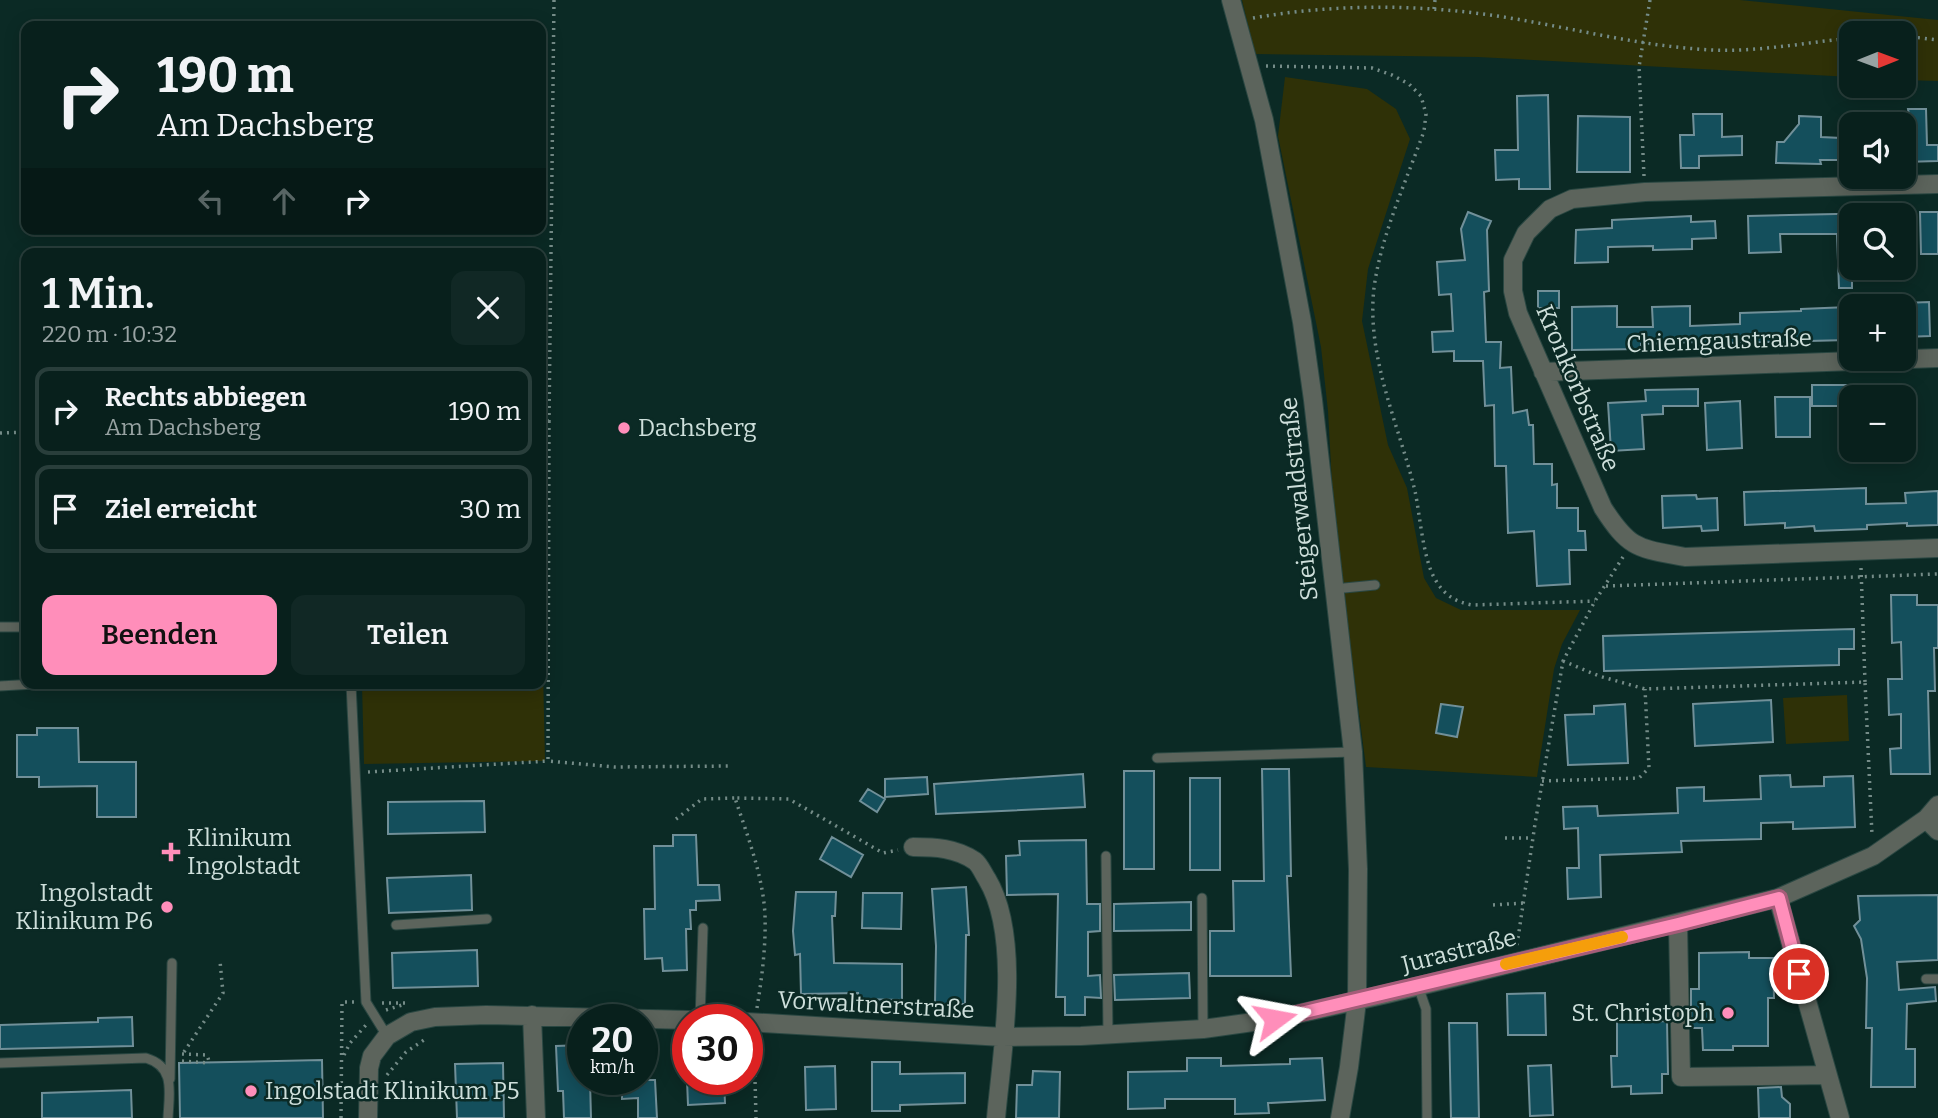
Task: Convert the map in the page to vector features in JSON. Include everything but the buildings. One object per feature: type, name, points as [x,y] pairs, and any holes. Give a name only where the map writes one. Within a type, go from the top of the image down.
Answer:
[{"type":"street","name":"Steigerwaldstraße","points":[[1231,0],[1264,120],[1302,322],[1353,752],[1358,869],[1357,1001],[1340,1118]]},
{"type":"street","name":"Kronkorbstraße","points":[[1631,544],[1617,530],[1603,508],[1518,313],[1513,291],[1513,260],[1526,233],[1550,209],[1572,200],[1596,195],[1938,184]]},
{"type":"street","name":"Chiemgaustraße","points":[[1543,372],[1938,358]]},
{"type":"street","points":[[1631,544],[1685,557],[1938,548]]},
{"type":"street","name":"Jurastraße","points":[[1003,1037],[1203,1029],[1275,1019],[1678,924],[1779,898],[1872,856],[1932,825],[1938,805]]},
{"type":"street","points":[[913,847],[945,847],[976,862],[995,892],[1004,933],[1007,994],[996,1118]]},
{"type":"street","points":[[1779,898],[1840,1118]]},
{"type":"street","points":[[1678,924],[1681,1077],[1827,1075]]},
{"type":"street","points":[[532,1015],[536,1118]]},
{"type":"street","points":[[368,1118],[369,1068],[372,1056],[387,1036],[411,1022],[435,1017],[532,1015],[672,1019]]},
{"type":"street","name":"Vorwaltnerstraße","points":[[763,1024],[1003,1037]]},
{"type":"lane","points":[[1334,589],[1375,584]]},
{"type":"lane","points":[[0,627],[21,627]]},
{"type":"lane","points":[[0,686],[21,685]]},
{"type":"lane","points":[[351,689],[366,1003],[387,1036]]},
{"type":"lane","points":[[1157,758],[1353,752]]},
{"type":"lane","points":[[1106,856],[1108,1034]]},
{"type":"lane","points":[[1202,898],[1203,1029]]},
{"type":"lane","points":[[396,925],[487,919]]},
{"type":"lane","points":[[701,1004],[703,928]]},
{"type":"lane","points":[[168,1118],[172,963]]},
{"type":"lane","points":[[1926,979],[1938,979]]},
{"type":"lane","points":[[1418,986],[1426,1009],[1427,1118]]},
{"type":"lane","points":[[0,1063],[146,1058],[157,1061],[171,1055]]},
{"type":"lane","points":[[157,1061],[170,1079]]},
{"type":"path","points":[[548,761],[554,0]]},
{"type":"path","points":[[1434,9],[1435,0]]},
{"type":"path","points":[[1645,192],[1639,67],[1650,0]]},
{"type":"path","points":[[1237,20],[1340,8],[1434,9],[1495,16],[1642,43],[1699,50],[1786,47],[1839,40]]},
{"type":"path","points":[[1916,37],[1938,40]]},
{"type":"path","points":[[1250,65],[1372,68],[1400,79],[1421,96],[1426,114],[1424,131],[1383,247],[1374,287],[1372,320],[1375,348],[1415,491],[1433,576],[1450,597],[1472,606],[1595,601]]},
{"type":"path","points":[[0,433],[21,432]]},
{"type":"path","points":[[1515,961],[1563,661],[1595,601],[1631,544]]},
{"type":"path","points":[[1860,551],[1872,856]]},
{"type":"path","points":[[1606,586],[1938,574]]},
{"type":"path","points":[[1563,661],[1599,676],[1645,689],[1865,681]]},
{"type":"path","points":[[1542,780],[1639,778],[1649,768],[1645,689]]},
{"type":"path","points":[[357,773],[548,761],[615,767],[728,766]]},
{"type":"path","points":[[735,798],[754,858],[765,912],[765,951],[755,1004]]},
{"type":"path","points":[[676,819],[702,799],[789,799],[883,853],[913,847]]},
{"type":"path","points":[[1505,838],[1533,838]]},
{"type":"path","points":[[1493,905],[1524,903]]},
{"type":"path","points":[[171,1055],[182,1055],[207,1055],[210,1063],[178,1061],[182,1055],[223,993],[220,961]]},
{"type":"path","points":[[385,1080],[389,1071],[406,1052],[430,1036]]},
{"type":"path","points":[[341,1118],[343,1057]]},
{"type":"path","points":[[755,1095],[756,1118]]},
{"type":"shaded area","points":[[1242,0],[1740,0],[1938,20],[1938,81],[1916,80],[1916,21],[1839,21],[1839,76],[1478,57],[1255,54]]},
{"type":"shaded area","points":[[1285,77],[1367,89],[1396,109],[1410,139],[1368,269],[1362,321],[1388,445],[1407,488],[1424,578],[1436,598],[1461,610],[1580,610],[1562,644],[1554,669],[1537,777],[1366,767],[1334,520],[1328,411],[1321,347],[1278,136]]},
{"type":"shaded area","points":[[362,689],[543,689],[545,761],[364,764]]},
{"type":"shaded area","points":[[1847,695],[1849,741],[1786,744],[1783,698]]},
{"type":"slow traffic","points":[[1506,964],[1622,937]]},
{"type":"place","name":"Dachsberg","points":[[624,428]]},
{"type":"place","name":"Klinikum Ingolstadt","points":[[171,852]]},
{"type":"place","name":"Ingolstadt Klinikum P6","points":[[167,907]]},
{"type":"place","name":"St. Christoph","points":[[1728,1013]]},
{"type":"place","name":"Ingolstadt Klinikum P5","points":[[251,1091]]},
{"type":"route","points":[[1275,1019],[1779,898],[1799,974]]}]
